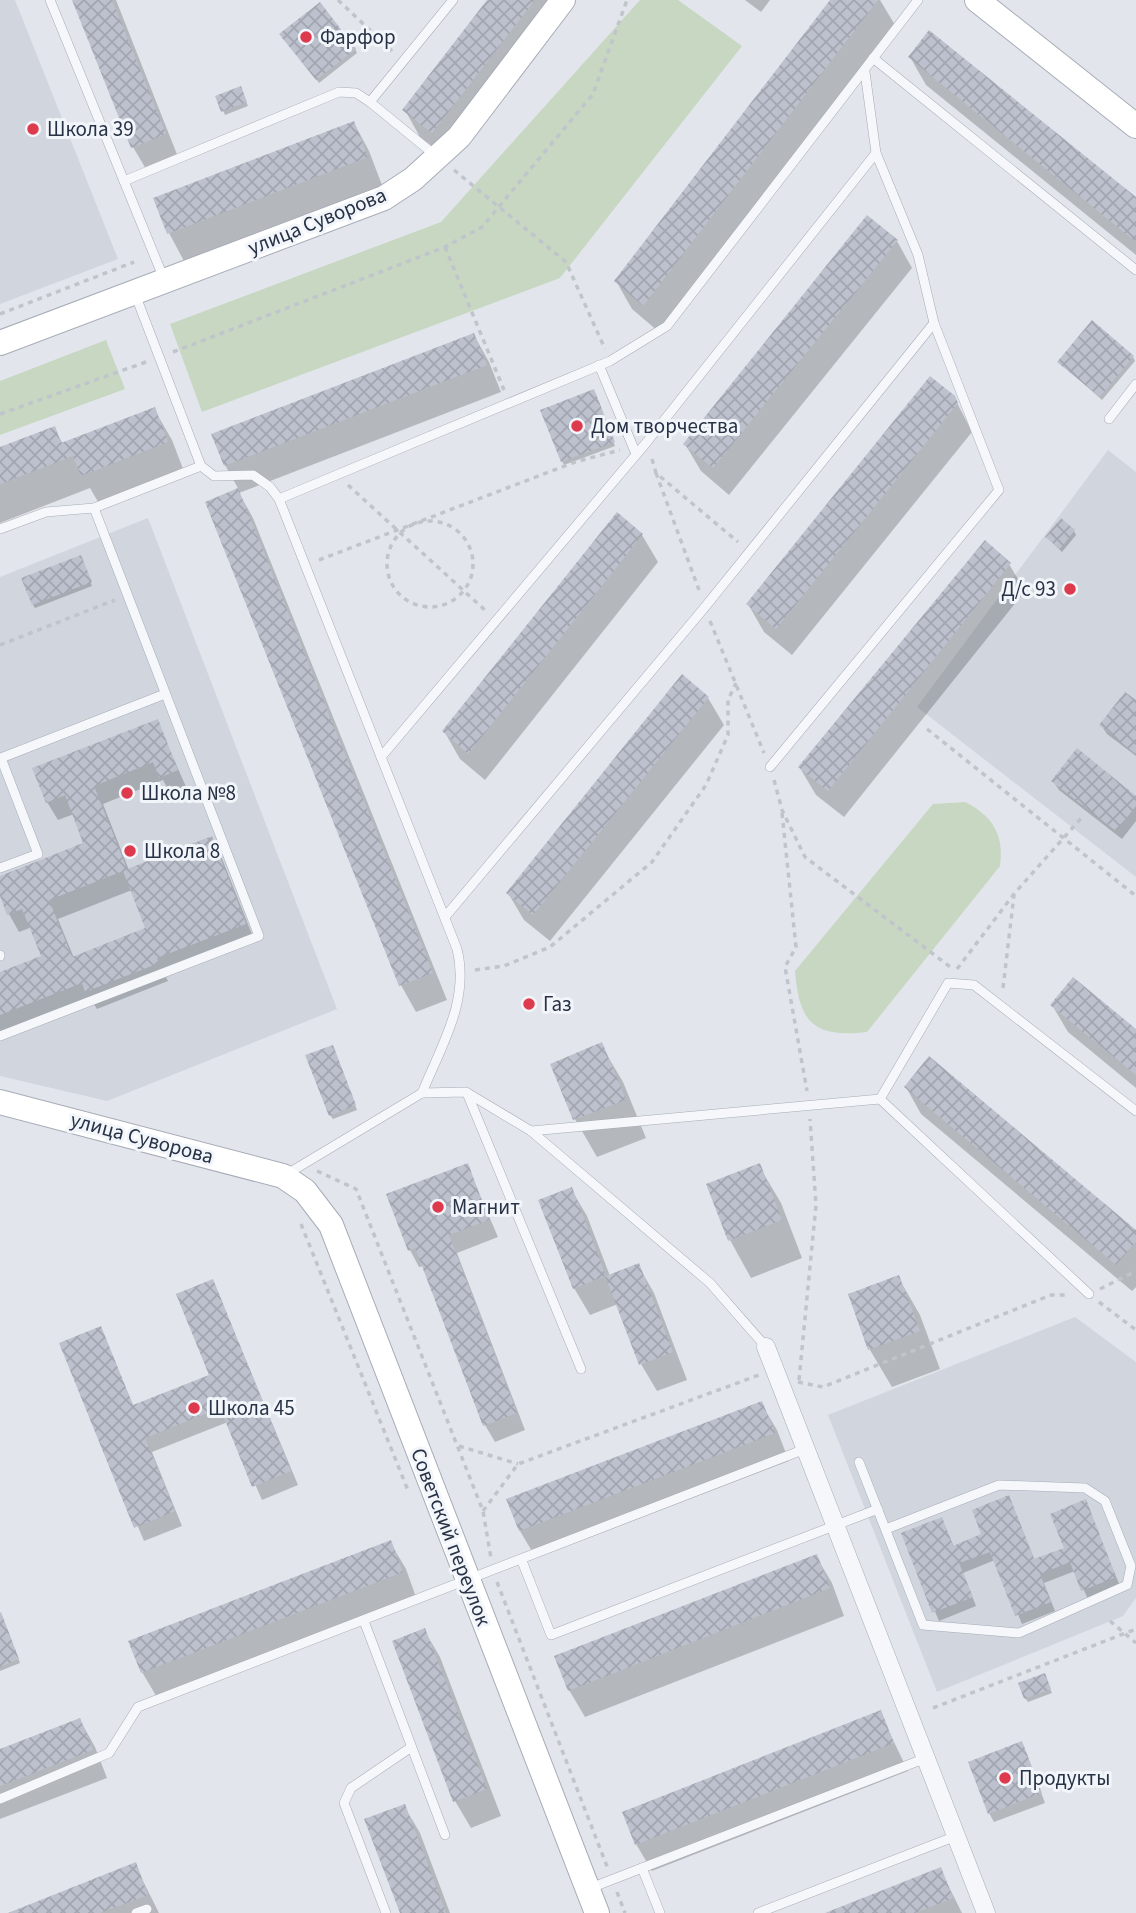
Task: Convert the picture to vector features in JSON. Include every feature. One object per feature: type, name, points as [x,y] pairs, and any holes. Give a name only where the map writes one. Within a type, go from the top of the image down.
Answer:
[{"type":"street","name":"улица Суворова","points":[[0,343],[384,198],[438,157],[459,137],[563,0]]},
{"type":"street","points":[[977,0],[1136,126]]},
{"type":"street","name":"улица Суворова","points":[[0,1102],[284,1176]]},
{"type":"street","name":"Советский переулок","points":[[284,1176],[305,1191],[331,1225],[597,1913]]},
{"type":"street","points":[[766,1347],[986,1913]]},
{"type":"lane","points":[[50,0],[165,281]]},
{"type":"lane","points":[[370,102],[453,0]]},
{"type":"lane","points":[[279,499],[610,361],[667,326],[918,0]]},
{"type":"lane","points":[[873,58],[1136,270]]},
{"type":"lane","points":[[770,767],[999,490],[934,323],[918,255],[876,153],[865,72]]},
{"type":"lane","points":[[124,181],[339,92],[356,93],[370,102],[438,157]]},
{"type":"lane","points":[[381,757],[635,450],[646,443],[876,153]]},
{"type":"lane","points":[[135,292],[201,466],[214,476],[253,475],[270,486],[279,499],[444,917],[463,971],[461,998],[422,1093]]},
{"type":"lane","points":[[444,917],[705,607],[934,323]]},
{"type":"lane","points":[[599,365],[635,450]]},
{"type":"lane","points":[[1109,419],[1136,384]]},
{"type":"lane","points":[[0,529],[46,512],[94,508],[201,466]]},
{"type":"lane","points":[[0,1036],[259,936],[94,508]]},
{"type":"lane","points":[[0,868],[38,854],[1,758],[165,694]]},
{"type":"lane","points":[[880,1099],[948,983],[974,985],[1136,1111]]},
{"type":"lane","points":[[466,1092],[582,1369]]},
{"type":"lane","points":[[284,1176],[422,1093],[466,1092],[531,1131],[710,1283],[766,1347]]},
{"type":"lane","points":[[531,1131],[880,1099],[1089,1294]]},
{"type":"lane","points":[[0,1799],[109,1753],[138,1707],[468,1582],[806,1449]]},
{"type":"lane","points":[[859,1462],[923,1625],[1018,1633],[1127,1585],[1130,1566],[1105,1501],[1085,1488],[999,1485],[886,1529]]},
{"type":"lane","points":[[522,1561],[551,1635],[878,1509]]},
{"type":"lane","points":[[364,1621],[410,1748],[446,1835]]},
{"type":"lane","points":[[386,1913],[344,1803],[352,1787],[410,1748]]},
{"type":"lane","points":[[588,1889],[926,1758]]},
{"type":"lane","points":[[758,1913],[956,1836]]},
{"type":"lane","points":[[642,1868],[660,1913]]},
{"type":"lane","points":[[136,1913],[147,1909]]},
{"type":"path","points":[[338,0],[403,61]]},
{"type":"path","points":[[0,414],[159,357],[445,247],[482,227],[593,94],[627,0]]},
{"type":"path","points":[[438,157],[566,262],[610,361]]},
{"type":"path","points":[[445,247],[509,402]]},
{"type":"path","points":[[0,314],[134,262]]},
{"type":"path","points":[[646,443],[656,473],[748,551]]},
{"type":"path","points":[[306,566],[575,462],[635,450]]},
{"type":"path","points":[[335,474],[496,620]]},
{"type":"path","points":[[398,532],[391,547],[387,569],[390,580],[403,598],[413,604],[435,607],[446,605],[464,591],[470,581],[473,559],[465,538],[448,524],[437,521],[414,524]]},
{"type":"path","points":[[0,645],[127,596]]},
{"type":"path","points":[[463,971],[504,967],[550,947],[652,862],[706,785],[728,735],[728,700],[736,683]]},
{"type":"path","points":[[927,729],[1065,836],[1136,896]]},
{"type":"path","points":[[955,970],[1014,894],[1083,816]]},
{"type":"path","points":[[1001,1004],[1014,894]]},
{"type":"path","points":[[300,1223],[412,1501]]},
{"type":"path","points":[[1136,1271],[1089,1294],[1136,1329]]},
{"type":"path","points":[[459,1446],[518,1464]]},
{"type":"path","points":[[1110,1621],[1136,1643]]},
{"type":"path","points":[[933,1708],[1136,1629]]},
{"type":"shaded area","name":"Школа 39","points":[[0,0],[15,0],[118,259],[0,304]]},
{"type":"shaded area","name":"Д/с 93","points":[[1108,450],[1136,472],[1136,877],[917,707]]},
{"type":"shaded area","name":"Школа №8","points":[[148,518],[337,1009],[107,1101],[0,1076],[0,577]]},
{"type":"shaded area","points":[[1075,1317],[1136,1362],[1136,1598],[1123,1616],[937,1692],[828,1415]]},
{"type":"green space","points":[[640,0],[678,0],[742,46],[560,278],[202,412],[170,324],[441,222]]},
{"type":"green space","points":[[106,340],[125,389],[0,435],[0,381]]},
{"type":"green space","points":[[965,802],[983,814],[994,828],[1000,845],[1000,866],[867,1032],[834,1032],[822,1029],[806,1015],[800,1003],[795,971],[933,804]]},
{"type":"building","points":[[72,0],[112,0],[166,134],[131,148]]},
{"type":"building","points":[[487,0],[535,0],[432,133],[402,110]]},
{"type":"building","points":[[830,0],[878,0],[643,306],[614,281]]},
{"type":"building","points":[[320,2],[356,49],[316,80],[279,34]]},
{"type":"building","points":[[929,30],[1136,197],[1136,242],[908,57]]},
{"type":"building","points":[[241,86],[247,102],[221,112],[215,96]]},
{"type":"building","points":[[354,121],[368,157],[167,234],[153,198]]},
{"type":"building","points":[[867,215],[898,240],[713,468],[683,444]]},
{"type":"building","points":[[1092,320],[1134,356],[1100,397],[1057,362]]},
{"type":"building","points":[[474,333],[487,365],[224,466],[211,434]]},
{"type":"building","points":[[930,376],[955,396],[958,403],[776,629],[746,604]]},
{"type":"building","name":"Дом творчества","points":[[594,389],[615,442],[561,462],[540,410]]},
{"type":"building","points":[[155,407],[168,442],[81,476],[73,456],[0,484],[0,447],[55,426],[61,443]]},
{"type":"building","points":[[238,488],[433,973],[399,986],[205,502]]},
{"type":"building","points":[[617,512],[643,534],[468,754],[442,731]]},
{"type":"building","points":[[1061,518],[1075,530],[1060,549],[1045,537]]},
{"type":"building","points":[[985,540],[1011,563],[828,791],[798,767]]},
{"type":"building","points":[[81,555],[92,582],[32,605],[21,578]]},
{"type":"building","points":[[682,674],[709,697],[533,915],[506,893]]},
{"type":"building","points":[[1125,692],[1136,700],[1136,754],[1099,725]]},
{"type":"building","points":[[158,719],[178,770],[159,778],[153,762],[94,786],[127,869],[212,836],[246,924],[157,958],[159,963],[85,992],[82,983],[0,1015],[0,972],[41,956],[22,909],[7,915],[0,896],[0,876],[83,843],[65,795],[46,803],[32,768]],"holes":[[[123,871],[145,928],[72,957],[49,900]]]},
{"type":"building","points":[[1077,748],[1136,796],[1136,806],[1116,831],[1051,781]]},
{"type":"building","points":[[1073,977],[1136,1029],[1136,1075],[1050,1005]]},
{"type":"building","points":[[602,1042],[626,1100],[573,1120],[550,1064]]},
{"type":"building","points":[[333,1045],[356,1105],[329,1116],[305,1055]]},
{"type":"building","points":[[929,1056],[1136,1230],[1136,1242],[1116,1265],[904,1087]]},
{"type":"building","points":[[468,1163],[489,1220],[449,1235],[517,1413],[483,1426],[415,1248],[408,1251],[386,1194]]},
{"type":"building","points":[[760,1163],[782,1220],[728,1241],[706,1184]]},
{"type":"building","points":[[572,1187],[606,1276],[639,1263],[673,1352],[639,1365],[605,1276],[573,1289],[538,1200]]},
{"type":"building","points":[[899,1275],[920,1331],[868,1350],[848,1294]]},
{"type":"building","points":[[213,1279],[291,1471],[252,1487],[220,1408],[145,1438],[175,1511],[134,1528],[59,1343],[101,1326],[133,1405],[209,1375],[176,1294]]},
{"type":"building","points":[[762,1401],[775,1433],[519,1531],[506,1499]]},
{"type":"building","points":[[1009,1495],[1034,1559],[1064,1548],[1050,1514],[1086,1499],[1116,1577],[1081,1591],[1070,1562],[1040,1574],[1051,1602],[1015,1616],[990,1552],[959,1563],[973,1597],[932,1613],[901,1533],[942,1517],[953,1546],[981,1534],[972,1510]]},
{"type":"building","points":[[391,1540],[403,1572],[141,1673],[128,1641]]},
{"type":"building","points":[[817,1554],[830,1588],[568,1691],[554,1656]]},
{"type":"building","points":[[0,1613],[19,1659],[0,1667]]},
{"type":"building","points":[[425,1628],[487,1789],[453,1802],[392,1641]]},
{"type":"building","points":[[1045,1673],[1051,1689],[1024,1699],[1018,1683]]},
{"type":"building","points":[[881,1710],[894,1743],[635,1845],[622,1812]]},
{"type":"building","points":[[80,1718],[93,1750],[0,1786],[0,1749]]},
{"type":"building","name":"Продукты","points":[[1022,1741],[1042,1793],[988,1814],[968,1762]]},
{"type":"building","points":[[405,1804],[446,1913],[400,1913],[364,1819]]},
{"type":"building","points":[[136,1862],[148,1895],[100,1913],[8,1913]]},
{"type":"building","points":[[941,1867],[953,1898],[915,1913],[825,1913]]},
{"type":"place","name":"Фарфор","points":[[306,37]]},
{"type":"place","name":"Школа 39","points":[[33,129]]},
{"type":"place","name":"Дом творчества","points":[[577,426]]},
{"type":"place","name":"Д/с 93","points":[[1070,589]]},
{"type":"place","name":"Школа №8","points":[[127,793]]},
{"type":"place","name":"Школа 8","points":[[130,851]]},
{"type":"place","name":"Газ","points":[[529,1004]]},
{"type":"place","name":"Магнит","points":[[438,1207]]},
{"type":"place","name":"Школа 45","points":[[194,1408]]},
{"type":"place","name":"Продукты","points":[[1005,1778]]}]
